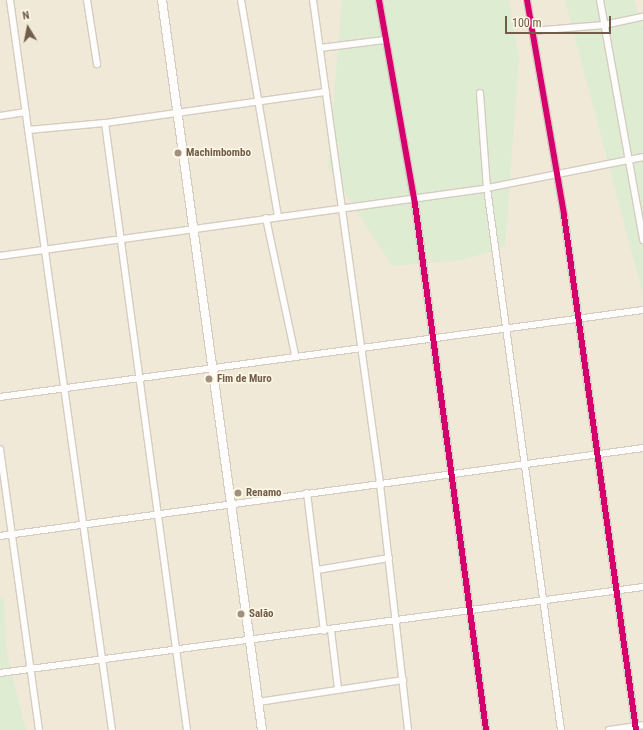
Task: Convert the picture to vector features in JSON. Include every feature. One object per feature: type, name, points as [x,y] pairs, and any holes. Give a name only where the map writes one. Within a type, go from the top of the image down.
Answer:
[{"type":"street","points":[[10,0],[85,524],[112,730]]},
{"type":"street","points":[[87,0],[97,64]]},
{"type":"street","points":[[162,0],[262,730]]},
{"type":"street","points":[[241,0],[256,100],[278,216]]},
{"type":"street","points":[[313,0],[380,484],[408,730]]},
{"type":"street","points":[[379,0],[414,199],[486,730]]},
{"type":"street","points":[[527,0],[558,174],[599,455],[616,590],[636,728]]},
{"type":"street","points":[[600,0],[643,240]]},
{"type":"street","points":[[532,31],[604,25],[643,17]]},
{"type":"street","points":[[320,48],[385,40]]},
{"type":"street","points":[[28,130],[105,124],[256,100],[326,92]]},
{"type":"street","points":[[480,93],[487,188],[508,330],[561,730]]},
{"type":"street","points":[[0,116],[26,112]]},
{"type":"street","points":[[105,124],[187,730]]},
{"type":"street","points":[[0,256],[122,242],[193,228],[487,188],[643,156]]},
{"type":"street","points":[[266,218],[295,354]]},
{"type":"street","points":[[0,397],[212,368],[295,354],[433,340],[643,310]]},
{"type":"street","points":[[0,536],[306,493],[452,476],[643,448]]},
{"type":"street","points":[[0,449],[39,730]]},
{"type":"street","points":[[306,493],[324,631]]},
{"type":"street","points":[[317,570],[389,558]]},
{"type":"street","points":[[0,673],[324,631],[643,587]]},
{"type":"street","points":[[331,630],[338,689]]},
{"type":"street","points":[[258,702],[403,680]]},
{"type":"street","points":[[609,730],[636,728],[643,725]]},
{"type":"shaded area","points":[[0,0],[643,0],[643,730],[0,730]]},
{"type":"green space","points":[[342,0],[509,0],[519,59],[505,247],[462,260],[392,266],[328,167]]},
{"type":"green space","points":[[565,0],[634,0],[643,27],[643,295]]},
{"type":"green space","points":[[0,597],[4,597],[7,655],[26,730],[0,730]]},
{"type":"cycle path","points":[[379,0],[415,204],[486,730]]},
{"type":"cycle path","points":[[527,0],[564,215],[636,730]]},
{"type":"place","name":"Machimbombo","points":[[178,153]]},
{"type":"place","name":"Fim de Muro","points":[[209,379]]},
{"type":"place","name":"Renamo","points":[[238,493]]},
{"type":"place","name":"Salão","points":[[241,614]]}]
